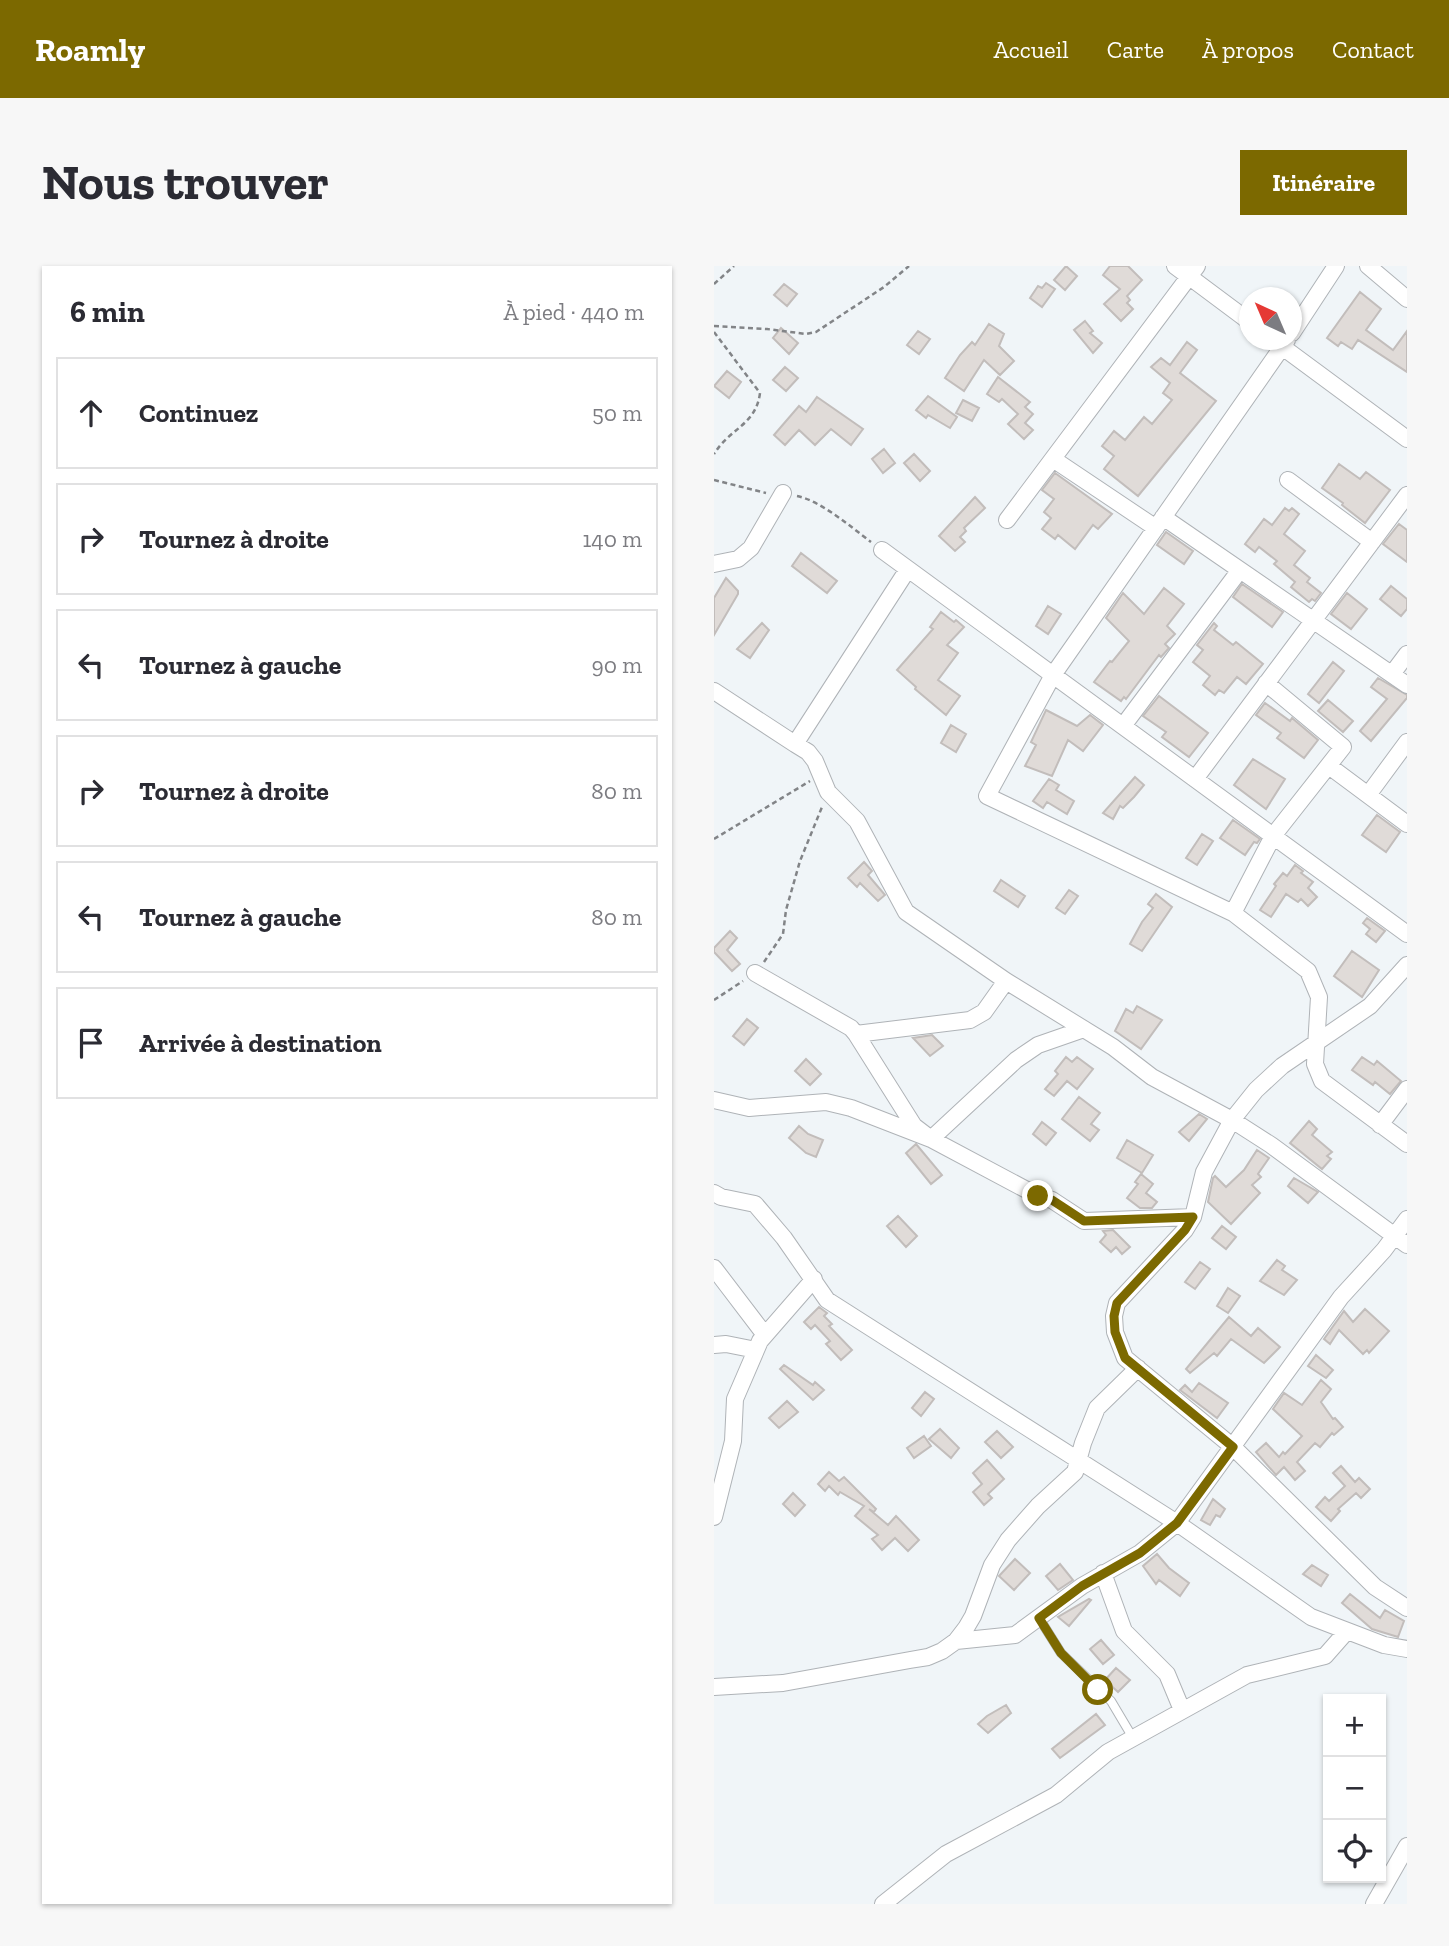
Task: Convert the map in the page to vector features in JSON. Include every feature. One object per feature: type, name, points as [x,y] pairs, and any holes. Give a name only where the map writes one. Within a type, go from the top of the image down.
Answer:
[{"type":"street","points":[[1175,266],[1193,271],[1239,312]]},
{"type":"street","points":[[1302,314],[1336,266]]},
{"type":"street","points":[[1368,266],[1387,272],[1407,299]]},
{"type":"street","points":[[1007,520],[1193,271]]},
{"type":"street","points":[[1277,350],[1053,675],[987,796],[1233,913],[1308,971],[1319,997],[1315,1064],[1322,1081],[1407,1144]]},
{"type":"street","points":[[1296,350],[1407,439]]},
{"type":"street","points":[[1053,459],[1240,570],[1407,685]]},
{"type":"street","points":[[1289,480],[1372,542]]},
{"type":"street","points":[[714,564],[738,559],[751,548],[783,493]]},
{"type":"street","points":[[1195,779],[1407,495]]},
{"type":"street","points":[[882,550],[1407,934]]},
{"type":"street","points":[[794,744],[908,569]]},
{"type":"street","points":[[1123,726],[1240,570]]},
{"type":"street","points":[[1392,674],[1407,654]]},
{"type":"street","points":[[1233,913],[1273,836],[1343,747],[1266,684]]},
{"type":"street","points":[[714,691],[808,752],[815,761],[828,792],[857,821],[906,912],[1006,981],[1113,1047],[1152,1077],[1232,1120],[1271,1145],[1401,1241]]},
{"type":"street","points":[[1368,795],[1407,742]]},
{"type":"street","points":[[1329,766],[1407,824]]},
{"type":"street","points":[[1407,965],[1370,1006],[1282,1066],[1256,1090],[1232,1120],[1204,1172],[1193,1217],[1185,1230],[1117,1303],[1114,1316],[1115,1332],[1125,1358],[1233,1447],[1375,1587],[1407,1608]]},
{"type":"street","points":[[755,973],[841,1021],[856,1034],[914,1126],[931,1139]]},
{"type":"street","points":[[856,1034],[970,1020],[984,1012],[1006,981]]},
{"type":"street","points":[[931,1139],[1016,1060],[1038,1045],[1084,1028]]},
{"type":"street","points":[[1380,1125],[1407,1089]]},
{"type":"street","points":[[714,1100],[749,1108],[826,1102],[851,1108],[931,1139],[1038,1196],[1052,1200],[1084,1221],[1193,1217]]},
{"type":"street","points":[[714,1193],[755,1205],[784,1238],[827,1300],[1177,1523],[1311,1617],[1384,1645],[1407,1649]]},
{"type":"street","points":[[714,1686],[783,1683],[928,1657],[956,1642],[1016,1635],[1046,1611],[1103,1573],[1140,1553],[1177,1523],[1341,1297],[1401,1241],[1407,1219]]},
{"type":"street","points":[[714,1268],[765,1335]]},
{"type":"street","points":[[714,1517],[733,1441],[735,1399],[765,1335],[814,1279]]},
{"type":"street","points":[[714,1345],[726,1344],[756,1350]]},
{"type":"street","points":[[956,1642],[973,1616],[992,1565],[1008,1540],[1038,1506],[1075,1472],[1091,1417],[1138,1368]]},
{"type":"street","points":[[1103,1573],[1124,1631],[1167,1674],[1182,1710]]},
{"type":"street","points":[[883,1904],[946,1854],[1056,1795],[1108,1752],[1247,1675],[1325,1656],[1347,1631]]},
{"type":"street","points":[[1374,1904],[1407,1846]]},
{"type":"lane","points":[[1039,1618],[1061,1653],[1111,1701],[1133,1738]]},
{"type":"path","points":[[714,284],[734,266]]},
{"type":"path","points":[[714,326],[806,334],[816,332],[884,287],[909,266]]},
{"type":"path","points":[[714,332],[760,393],[758,407],[750,419],[726,437],[714,454]]},
{"type":"path","points":[[714,480],[760,493],[805,497],[882,550]]},
{"type":"path","points":[[714,839],[820,776]]},
{"type":"path","points":[[714,1000],[755,973],[783,934],[786,910],[800,861],[828,792]]},
{"type":"building","points":[[1066,266],[1077,276],[1065,290],[1054,280]]},
{"type":"building","points":[[1110,266],[1128,266],[1142,280],[1127,296],[1130,300],[1127,303],[1133,309],[1121,321],[1104,304],[1120,289],[1103,275]]},
{"type":"building","points":[[1046,283],[1055,289],[1042,307],[1030,298],[1038,286],[1042,288]]},
{"type":"building","points":[[784,284],[797,294],[787,306],[774,295]]},
{"type":"building","points":[[1360,292],[1381,309],[1366,330],[1393,350],[1407,331],[1407,372],[1358,340],[1352,349],[1341,342],[1338,346],[1327,338]]},
{"type":"building","points":[[1085,321],[1093,331],[1090,333],[1102,343],[1093,353],[1074,330]]},
{"type":"building","points":[[989,324],[1004,334],[999,346],[1014,361],[1000,375],[984,360],[964,391],[945,378],[960,355],[972,342],[975,345]]},
{"type":"building","points":[[781,328],[798,343],[789,354],[773,338]]},
{"type":"building","points":[[918,331],[930,339],[919,354],[907,345]]},
{"type":"building","points":[[1187,342],[1197,350],[1180,373],[1216,401],[1138,496],[1104,469],[1114,456],[1102,446],[1114,431],[1125,440],[1144,417],[1152,424],[1172,400],[1163,393],[1170,383],[1151,367],[1161,358],[1170,365]]},
{"type":"building","points":[[785,367],[798,378],[786,391],[773,380]]},
{"type":"building","points":[[727,371],[741,382],[729,398],[714,386]]},
{"type":"building","points":[[998,377],[1030,402],[1025,407],[1033,414],[1025,423],[1033,430],[1024,439],[1008,424],[1018,414],[1002,399],[999,402],[987,394]]},
{"type":"building","points":[[928,396],[957,417],[950,428],[928,415],[926,418],[916,410]]},
{"type":"building","points":[[817,397],[863,429],[851,445],[831,429],[815,445],[799,430],[785,445],[774,435],[799,406],[806,412]]},
{"type":"building","points":[[963,400],[979,408],[972,421],[956,413]]},
{"type":"building","points":[[884,449],[895,463],[883,473],[872,459]]},
{"type":"building","points":[[914,454],[930,471],[920,481],[904,463]]},
{"type":"building","points":[[1339,464],[1360,479],[1366,472],[1390,490],[1365,523],[1322,488]]},
{"type":"building","points":[[1055,473],[1112,514],[1098,529],[1093,525],[1075,549],[1058,535],[1055,539],[1042,529],[1051,518],[1044,512],[1054,499],[1042,490]]},
{"type":"building","points":[[975,497],[985,508],[964,528],[966,531],[960,537],[965,542],[955,551],[939,536]]},
{"type":"building","points":[[1285,508],[1289,511],[1292,508],[1299,514],[1284,534],[1305,551],[1294,565],[1310,578],[1307,582],[1321,593],[1315,601],[1312,599],[1309,602],[1291,587],[1295,582],[1274,564],[1277,561],[1259,547],[1255,552],[1245,544],[1264,519],[1272,525]]},
{"type":"building","points":[[1399,524],[1407,530],[1407,562],[1383,544]]},
{"type":"building","points":[[1166,532],[1193,551],[1184,564],[1157,545]]},
{"type":"building","points":[[801,553],[837,581],[827,593],[792,566]]},
{"type":"building","points":[[726,578],[738,594],[714,635],[714,598]]},
{"type":"building","points":[[1242,584],[1283,612],[1272,627],[1233,597]]},
{"type":"building","points":[[1391,586],[1407,599],[1407,609],[1401,616],[1380,599]]},
{"type":"building","points":[[1164,588],[1184,604],[1167,626],[1175,634],[1165,644],[1169,648],[1161,657],[1159,655],[1126,699],[1124,697],[1121,701],[1094,682],[1129,641],[1106,618],[1123,593],[1144,614]]},
{"type":"building","points":[[1347,593],[1367,609],[1351,629],[1331,614]]},
{"type":"building","points":[[1048,606],[1061,614],[1048,634],[1036,626]]},
{"type":"building","points":[[941,612],[964,627],[947,645],[958,653],[938,680],[960,696],[946,715],[897,670],[933,629],[930,627]]},
{"type":"building","points":[[762,623],[769,630],[750,658],[737,649]]},
{"type":"building","points":[[1214,623],[1217,626],[1214,630],[1233,645],[1236,642],[1263,664],[1246,684],[1237,677],[1224,693],[1219,690],[1215,695],[1203,685],[1210,676],[1193,662],[1203,650],[1197,645]]},
{"type":"building","points":[[1333,662],[1344,671],[1319,703],[1308,694]]},
{"type":"building","points":[[1378,678],[1407,695],[1407,698],[1371,741],[1360,731],[1387,699],[1371,687]]},
{"type":"building","points":[[1159,696],[1208,733],[1189,757],[1162,737],[1166,732],[1143,716]]},
{"type":"building","points":[[1328,700],[1353,721],[1343,732],[1318,711]]},
{"type":"building","points":[[1265,703],[1290,721],[1292,718],[1318,740],[1304,758],[1277,738],[1281,733],[1256,715]]},
{"type":"building","points":[[1046,710],[1077,726],[1090,715],[1103,725],[1083,751],[1068,740],[1052,776],[1025,766],[1036,745],[1031,742]]},
{"type":"building","points":[[951,725],[966,734],[956,752],[941,743]]},
{"type":"building","points":[[1253,759],[1285,779],[1266,809],[1234,785]]},
{"type":"building","points":[[1135,777],[1144,785],[1134,797],[1123,808],[1120,806],[1113,819],[1103,813]]},
{"type":"building","points":[[1049,779],[1059,785],[1056,790],[1074,801],[1067,814],[1047,802],[1043,808],[1033,801]]},
{"type":"building","points":[[1377,815],[1400,832],[1386,852],[1362,835]]},
{"type":"building","points":[[1233,820],[1260,839],[1257,843],[1254,842],[1245,855],[1220,838]]},
{"type":"building","points":[[1202,834],[1213,841],[1197,865],[1186,858]]},
{"type":"building","points":[[864,862],[872,871],[868,875],[885,895],[878,901],[860,883],[857,887],[848,878]]},
{"type":"building","points":[[1295,865],[1313,882],[1308,888],[1317,897],[1308,906],[1301,899],[1298,902],[1286,894],[1271,917],[1260,910],[1276,886],[1274,884],[1283,873],[1287,876]]},
{"type":"building","points":[[1001,880],[1025,896],[1018,907],[994,891]]},
{"type":"building","points":[[1069,890],[1078,896],[1065,914],[1056,908]]},
{"type":"building","points":[[1156,894],[1172,907],[1142,951],[1130,944],[1153,908],[1148,904]]},
{"type":"building","points":[[1367,918],[1385,931],[1376,942],[1366,934],[1370,929],[1363,923]]},
{"type":"building","points":[[730,931],[737,938],[727,950],[740,964],[732,971],[714,952],[714,948]]},
{"type":"building","points":[[1352,951],[1379,970],[1362,997],[1334,976]]},
{"type":"building","points":[[1137,1006],[1162,1020],[1141,1049],[1115,1031],[1126,1009],[1133,1013]]},
{"type":"building","points":[[747,1019],[758,1028],[744,1045],[733,1036]]},
{"type":"building","points":[[932,1035],[943,1046],[930,1056],[913,1038]]},
{"type":"building","points":[[1066,1057],[1072,1062],[1077,1057],[1093,1069],[1077,1089],[1067,1081],[1054,1096],[1045,1089],[1058,1074],[1055,1071]]},
{"type":"building","points":[[1362,1057],[1374,1065],[1377,1061],[1401,1081],[1390,1094],[1375,1082],[1373,1085],[1352,1070]]},
{"type":"building","points":[[806,1059],[821,1074],[810,1085],[795,1071]]},
{"type":"building","points":[[1079,1097],[1100,1113],[1091,1124],[1099,1130],[1090,1141],[1062,1119]]},
{"type":"building","points":[[1199,1114],[1207,1119],[1189,1141],[1179,1132]]},
{"type":"building","points":[[1309,1121],[1317,1129],[1312,1135],[1332,1152],[1327,1156],[1331,1159],[1322,1169],[1290,1143]]},
{"type":"building","points":[[1042,1122],[1056,1133],[1046,1145],[1033,1134]]},
{"type":"building","points":[[799,1126],[808,1134],[823,1140],[816,1157],[806,1153],[789,1138]]},
{"type":"building","points":[[1127,1140],[1153,1155],[1142,1173],[1117,1158]]},
{"type":"building","points":[[916,1144],[942,1175],[931,1184],[906,1153]]},
{"type":"building","points":[[1257,1150],[1269,1158],[1258,1174],[1261,1177],[1252,1185],[1260,1193],[1231,1224],[1208,1202],[1213,1178],[1215,1176],[1226,1187],[1244,1170]]},
{"type":"building","points":[[1141,1174],[1153,1184],[1146,1193],[1157,1202],[1152,1208],[1140,1208],[1127,1198],[1138,1184],[1135,1182]]},
{"type":"building","points":[[1294,1178],[1318,1192],[1308,1203],[1288,1186]]},
{"type":"building","points":[[898,1216],[917,1236],[906,1247],[887,1226]]},
{"type":"building","points":[[1222,1226],[1236,1237],[1226,1249],[1212,1238]]},
{"type":"building","points":[[1113,1230],[1130,1247],[1122,1254],[1116,1247],[1111,1252],[1100,1242],[1106,1235],[1103,1231]]},
{"type":"building","points":[[1277,1260],[1285,1266],[1282,1270],[1297,1280],[1284,1295],[1260,1281]]},
{"type":"building","points":[[1200,1262],[1210,1269],[1195,1289],[1185,1282]]},
{"type":"building","points":[[1228,1288],[1240,1296],[1228,1313],[1217,1306]]},
{"type":"building","points":[[819,1307],[827,1313],[824,1316],[832,1324],[829,1326],[852,1350],[841,1360],[826,1344],[830,1341],[815,1325],[811,1329],[804,1322]]},
{"type":"building","points":[[1365,1309],[1389,1331],[1369,1353],[1367,1350],[1363,1354],[1339,1330],[1330,1344],[1324,1339],[1344,1311],[1353,1322]]},
{"type":"building","points":[[1229,1317],[1251,1336],[1258,1328],[1280,1347],[1264,1363],[1231,1339],[1217,1356],[1214,1353],[1190,1373],[1186,1369]]},
{"type":"building","points":[[1316,1355],[1333,1370],[1326,1378],[1308,1366]]},
{"type":"building","points":[[784,1365],[824,1390],[813,1400],[780,1369]]},
{"type":"building","points":[[1321,1380],[1331,1389],[1321,1402],[1333,1419],[1343,1427],[1334,1435],[1332,1433],[1320,1447],[1315,1443],[1297,1462],[1305,1471],[1295,1480],[1284,1467],[1276,1475],[1256,1452],[1266,1443],[1279,1457],[1302,1436],[1273,1409],[1284,1393],[1302,1405]]},
{"type":"building","points":[[1199,1383],[1228,1403],[1217,1418],[1180,1390],[1185,1385],[1192,1392]]},
{"type":"building","points":[[925,1392],[934,1399],[921,1416],[912,1408]]},
{"type":"building","points":[[787,1401],[798,1412],[779,1428],[769,1418]]},
{"type":"building","points":[[940,1429],[959,1448],[951,1458],[929,1439]]},
{"type":"building","points":[[997,1431],[1013,1447],[1001,1458],[985,1442]]},
{"type":"building","points":[[924,1436],[931,1446],[914,1458],[907,1448]]},
{"type":"building","points":[[987,1460],[1004,1479],[988,1494],[992,1498],[984,1505],[973,1492],[982,1484],[973,1473]]},
{"type":"building","points":[[1341,1466],[1355,1482],[1359,1478],[1370,1489],[1361,1498],[1356,1493],[1338,1509],[1340,1511],[1331,1521],[1316,1507],[1325,1497],[1329,1501],[1345,1486],[1333,1473]]},
{"type":"building","points":[[829,1472],[839,1481],[844,1477],[876,1509],[874,1512],[869,1509],[888,1525],[896,1516],[919,1540],[908,1551],[895,1538],[882,1550],[872,1539],[878,1535],[855,1516],[864,1506],[840,1492],[838,1495],[829,1486],[825,1491],[818,1484]]},
{"type":"building","points":[[793,1493],[805,1505],[795,1516],[783,1504]]},
{"type":"building","points":[[1213,1499],[1225,1509],[1220,1517],[1216,1515],[1210,1525],[1201,1520]]},
{"type":"building","points":[[1157,1554],[1169,1568],[1189,1583],[1180,1596],[1159,1580],[1156,1584],[1143,1566]]},
{"type":"building","points":[[1015,1559],[1030,1573],[1014,1590],[999,1576]]},
{"type":"building","points":[[1060,1564],[1073,1580],[1058,1590],[1046,1576]]},
{"type":"building","points":[[1312,1565],[1328,1575],[1321,1586],[1303,1574]]},
{"type":"building","points":[[1350,1594],[1380,1618],[1385,1610],[1404,1621],[1398,1637],[1372,1629],[1342,1603]]},
{"type":"building","points":[[1091,1600],[1069,1626],[1058,1617]]},
{"type":"building","points":[[1101,1640],[1114,1655],[1103,1664],[1090,1649]]},
{"type":"building","points":[[1116,1668],[1130,1680],[1118,1692],[1105,1680]]},
{"type":"building","points":[[1006,1705],[1011,1713],[988,1733],[978,1724],[987,1716]]},
{"type":"building","points":[[1096,1714],[1105,1725],[1060,1758],[1052,1749]]},
{"type":"route","points":[[1038,1196],[1052,1200],[1074,1217],[1084,1221],[1193,1217],[1185,1230],[1117,1303],[1115,1332],[1125,1358],[1233,1447],[1177,1523],[1140,1553],[1082,1586],[1039,1618],[1061,1653],[1098,1690]]}]
